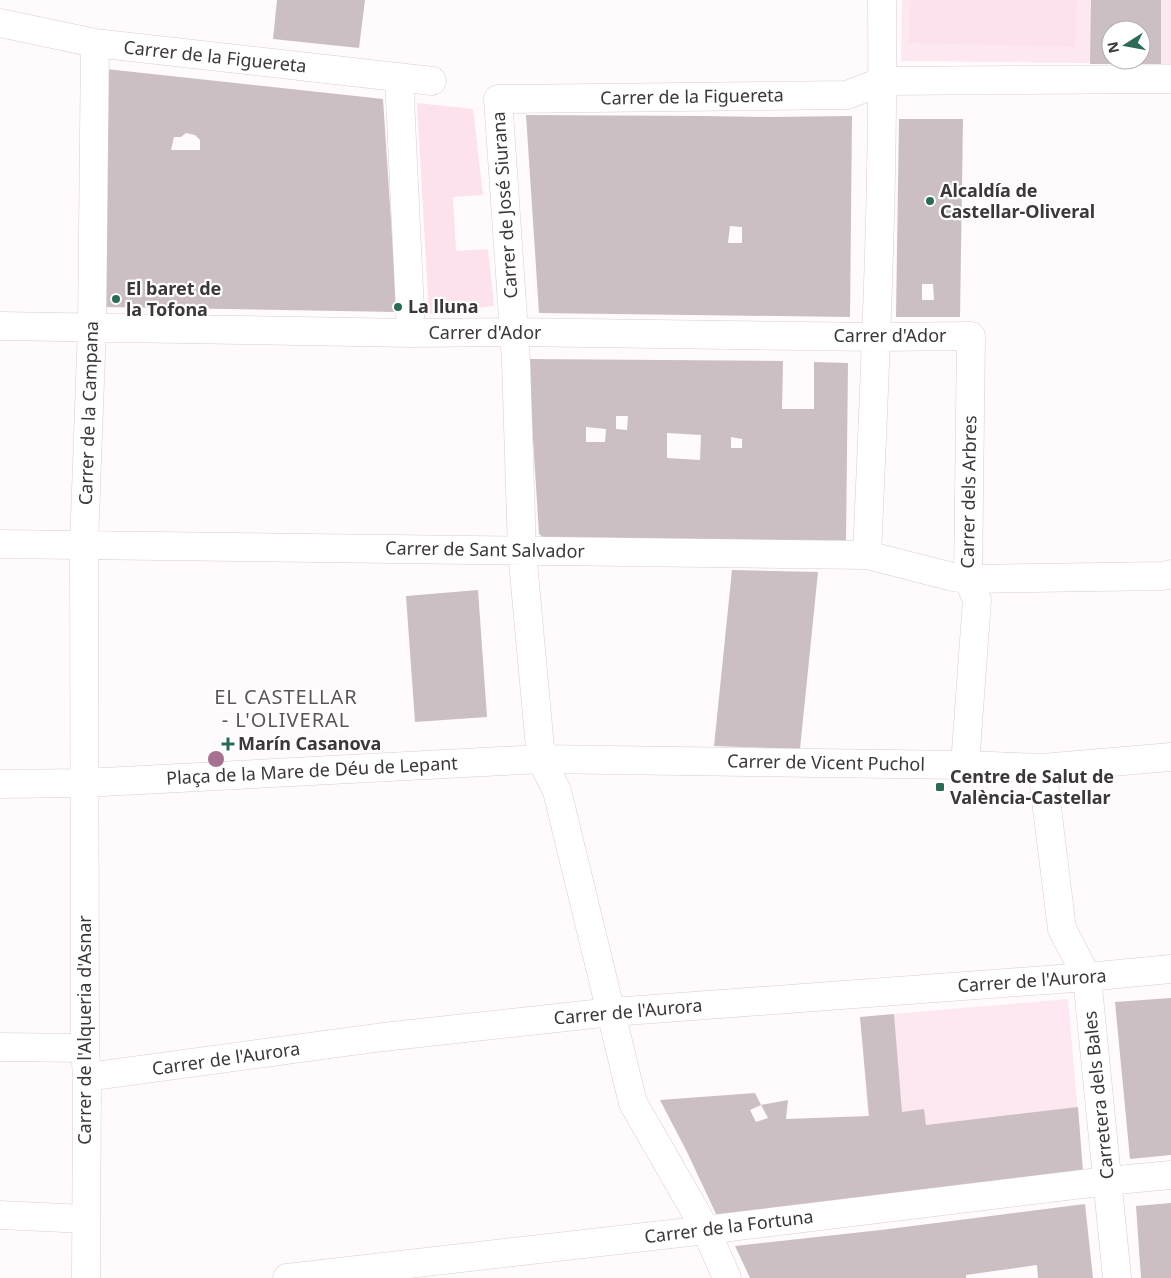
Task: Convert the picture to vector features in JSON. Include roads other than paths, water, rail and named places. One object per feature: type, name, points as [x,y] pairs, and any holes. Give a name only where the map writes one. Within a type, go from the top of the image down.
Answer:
[{"type":"street","points":[[867,555],[876,337],[883,81],[882,0]]},
{"type":"street","name":"Carrer de la Figuereta","points":[[0,23],[95,44],[432,81]]},
{"type":"street","name":"Carrer de la Campana","points":[[84,783],[84,544],[92,327],[95,44]]},
{"type":"street","points":[[399,77],[411,333]]},
{"type":"street","name":"Carrer de la Figuereta","points":[[498,99],[847,94],[883,81],[1171,79]]},
{"type":"street","name":"Carrer de José Siurana","points":[[498,99],[514,332],[522,551],[541,759]]},
{"type":"street","name":"Carrer d'Ador","points":[[0,326],[411,333],[514,332],[876,337],[971,336]]},
{"type":"street","name":"Carrer dels Arbres","points":[[965,765],[977,600],[968,579],[971,336]]},
{"type":"street","name":"Carrer de Sant Salvador","points":[[0,544],[867,555],[953,577],[968,579],[1163,576],[1171,574]]},
{"type":"street","name":"Carrer de Vicent Puchol","points":[[541,759],[965,765],[1042,768],[1171,757]]},
{"type":"street","points":[[541,759],[557,791],[633,1103],[706,1230],[727,1278]]},
{"type":"street","name":"Plaça de la Mare de Déu de Lepant","points":[[0,784],[84,783],[541,759]]},
{"type":"street","name":"Carretera dels Bales","points":[[1042,768],[1062,929],[1087,977],[1117,1278]]},
{"type":"street","name":"Carrer de l'Alqueria d'Asnar","points":[[84,783],[85,1048],[87,1077],[86,1278]]},
{"type":"street","name":"Carrer de l'Aurora","points":[[87,1077],[383,1037],[612,1012],[1087,977],[1171,969]]},
{"type":"street","points":[[0,1047],[85,1048]]},
{"type":"street","name":"Carrer de la Fortuna","points":[[287,1278],[1171,1175]]},
{"type":"street","points":[[0,1215],[85,1220]]},
{"type":"place","name":"Alcaldía de Castellar-Oliveral","points":[[930,201]]},
{"type":"place","name":"El baret de la Tofona","points":[[116,299]]},
{"type":"place","name":"La lluna","points":[[398,307]]},
{"type":"place","name":"Marín Casanova","points":[[228,744]]},
{"type":"place","name":"Centre de Salut de València-Castellar","points":[[940,787]]},
{"type":"district","name":"EL CASTELLAR - L'OLIVERAL","points":[[286,708]]}]
